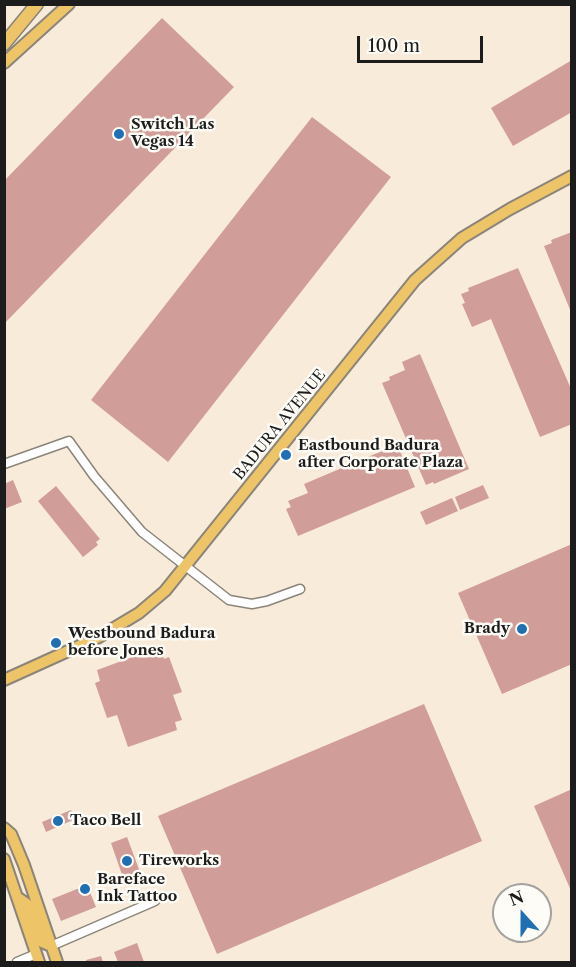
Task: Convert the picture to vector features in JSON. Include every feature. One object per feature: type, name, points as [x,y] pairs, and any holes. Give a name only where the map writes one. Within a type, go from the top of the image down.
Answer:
[{"type":"highway","points":[[4,44],[37,4]]},
{"type":"main road","points":[[4,63],[69,4]]},
{"type":"main road","name":"BADURA AVENUE","points":[[4,680],[99,637],[139,613],[165,591],[414,280],[462,238],[572,176]]},
{"type":"main road","points":[[4,828],[11,834],[20,855],[57,963]]},
{"type":"main road","points":[[4,859],[38,958],[44,958],[47,963]]},
{"type":"main road","points":[[17,897],[27,904],[42,942],[51,946]]},
{"type":"street","points":[[4,464],[69,441],[94,476],[142,532],[229,600],[252,604],[300,589]]},
{"type":"street","points":[[51,946],[155,901]]},
{"type":"street","points":[[17,963],[38,958]]},
{"type":"building","name":"Switch Las Vegas 14","points":[[162,18],[234,87],[4,324],[4,181]]},
{"type":"building","points":[[572,60],[572,112],[513,146],[491,108]]},
{"type":"building","points":[[312,117],[391,177],[168,462],[91,400]]},
{"type":"building","points":[[572,232],[571,312],[544,246],[552,243],[551,240]]},
{"type":"building","points":[[518,268],[572,391],[572,424],[540,437],[491,319],[472,327],[462,304],[465,303],[461,294],[469,291],[468,288]]},
{"type":"building","points":[[420,354],[469,469],[434,484],[433,482],[426,485],[382,383],[405,370],[402,362]]},
{"type":"building","points":[[394,446],[397,452],[400,451],[415,487],[298,536],[286,509],[291,507],[288,501],[308,493],[304,484]]},
{"type":"building","points":[[13,480],[22,502],[4,509],[4,484]]},
{"type":"building","points":[[483,485],[489,498],[460,510],[455,497]]},
{"type":"building","points":[[56,486],[100,539],[96,542],[98,545],[83,557],[38,501]]},
{"type":"building","points":[[452,498],[458,511],[426,525],[420,512]]},
{"type":"building","name":"Brady","points":[[572,544],[572,664],[502,694],[458,593]]},
{"type":"building","points":[[160,647],[164,659],[169,657],[182,692],[173,695],[182,720],[175,722],[177,730],[128,747],[117,715],[107,718],[95,683],[100,681],[97,670]]},
{"type":"building","points":[[424,704],[482,841],[217,954],[158,816]]},
{"type":"building","points":[[572,789],[572,893],[534,806]]},
{"type":"building","name":"Taco Bell","points":[[71,810],[75,819],[46,832],[42,822]]},
{"type":"building","name":"Tireworks","points":[[127,837],[143,880],[126,886],[111,843]]},
{"type":"building","points":[[87,885],[96,907],[61,921],[52,899]]},
{"type":"building","points":[[137,943],[144,962],[118,962],[114,952]]},
{"type":"building","points":[[101,956],[103,962],[87,962],[86,960]]},
{"type":"place","name":"Switch Las Vegas 14","points":[[119,134]]},
{"type":"place","name":"Eastbound Badura after Corporate Plaza","points":[[286,455]]},
{"type":"place","name":"Brady","points":[[522,629]]},
{"type":"place","name":"Westbound Badura before Jones","points":[[56,643]]},
{"type":"place","name":"Taco Bell","points":[[58,821]]},
{"type":"place","name":"Tireworks","points":[[127,861]]},
{"type":"place","name":"Bareface Ink Tattoo","points":[[85,889]]}]
